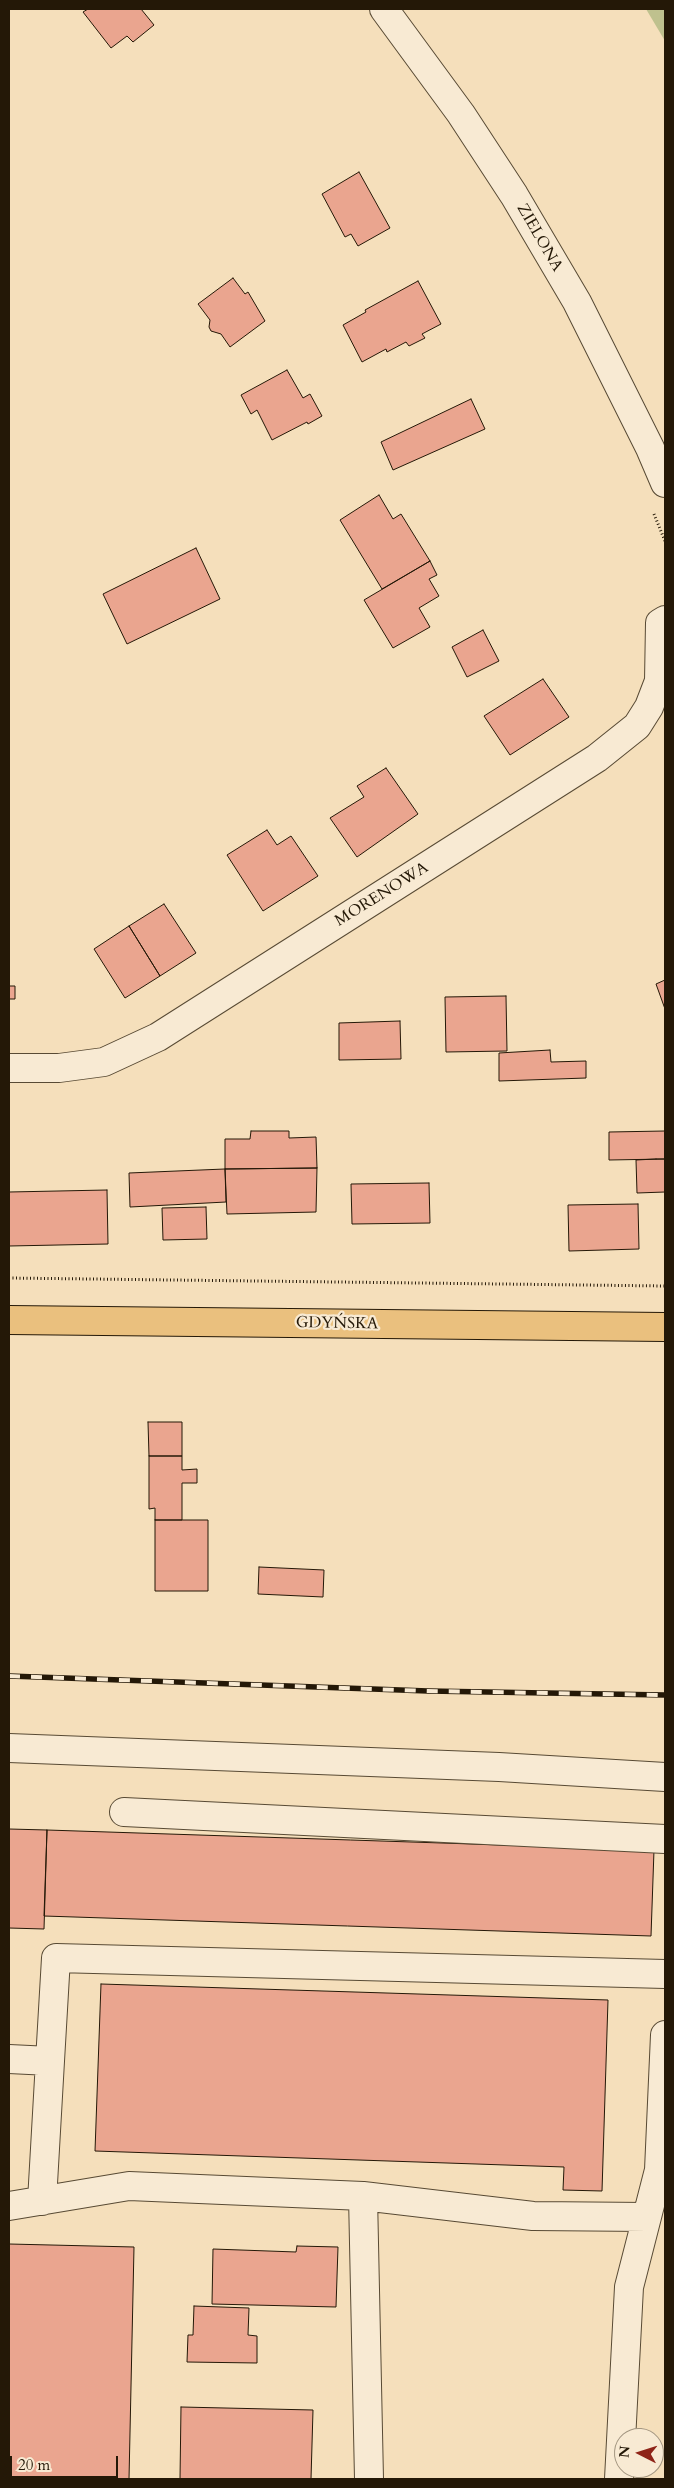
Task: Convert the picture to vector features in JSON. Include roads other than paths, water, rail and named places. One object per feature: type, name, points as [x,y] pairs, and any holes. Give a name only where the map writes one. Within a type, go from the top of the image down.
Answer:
[{"type":"main road","name":"GDYŃSKA","points":[[9,1320],[665,1327]]},
{"type":"street","name":"ZIELONA","points":[[384,9],[461,114],[514,195],[577,302],[665,484]]},
{"type":"street","name":"MORENOWA","points":[[9,1068],[59,1068],[104,1062],[158,1037],[597,758],[637,726],[649,707],[659,681],[660,623],[665,620]]},
{"type":"street","points":[[9,1748],[499,1767],[665,1777]]},
{"type":"street","points":[[124,1812],[665,1839]]},
{"type":"street","points":[[42,2201],[56,1958],[665,1974]]},
{"type":"street","points":[[619,2479],[629,2287],[659,2170],[663,2120],[665,2035]]},
{"type":"street","points":[[9,2059],[50,2060]]},
{"type":"street","points":[[9,2206],[129,2186],[363,2196],[533,2216],[647,2217]]},
{"type":"street","points":[[363,2196],[369,2479]]},
{"type":"railway","points":[[9,1676],[428,1691],[665,1695]]}]
